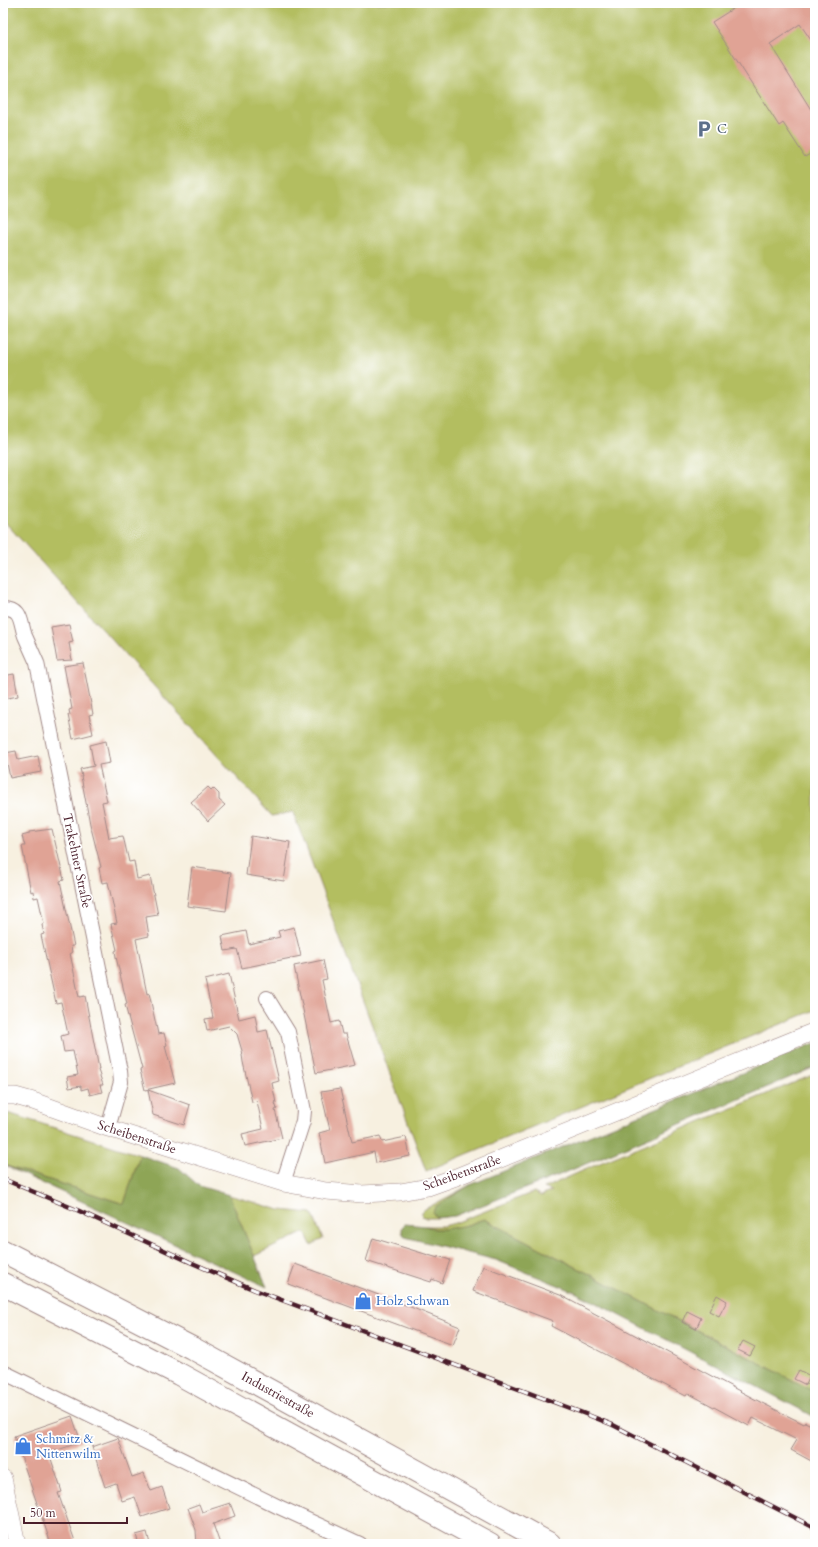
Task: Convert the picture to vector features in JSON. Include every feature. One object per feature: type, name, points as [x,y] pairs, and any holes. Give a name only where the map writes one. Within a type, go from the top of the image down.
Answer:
[{"type":"highway","name":"Industriestraße","points":[[3,1251],[192,1348],[550,1544]]},
{"type":"highway","points":[[3,1284],[172,1371],[490,1544]]},
{"type":"street","name":"Trakehner Straße","points":[[3,608],[12,608],[20,616],[24,634],[36,663],[114,1040],[121,1082],[108,1128]]},
{"type":"street","points":[[267,998],[288,1032],[304,1111],[283,1183]]},
{"type":"street","name":"Scheibenstraße","points":[[3,1096],[15,1096],[33,1101],[108,1128],[283,1183],[326,1191],[362,1194],[400,1192],[428,1187],[815,1031]]},
{"type":"street","points":[[3,1372],[279,1507],[360,1544]]},
{"type":"street","points":[[3,1478],[7,1514],[17,1544]]},
{"type":"green space","points":[[3,3],[815,3],[815,1010],[426,1171],[293,812],[272,816],[3,520]]},
{"type":"green space","points":[[815,1043],[815,1067],[562,1174],[455,1216],[437,1218],[433,1213],[435,1207],[470,1185]]},
{"type":"green space","points":[[815,1074],[815,1392],[484,1219],[448,1229],[426,1226],[444,1226],[455,1223],[534,1192],[541,1196],[552,1191],[544,1188],[600,1163]]},
{"type":"green space","points":[[3,1113],[11,1114],[140,1155],[124,1204],[3,1165]]},
{"type":"green space","points":[[140,1155],[179,1168],[199,1186],[229,1195],[267,1287],[3,1165],[124,1204]]},
{"type":"green space","points":[[470,1185],[435,1207],[433,1213],[437,1218],[426,1218],[422,1216],[421,1213],[425,1209]]},
{"type":"green space","points":[[229,1195],[280,1210],[312,1213],[323,1239],[311,1245],[305,1232],[254,1256]]},
{"type":"green space","points":[[484,1219],[815,1392],[815,1417],[575,1292],[496,1260],[405,1237],[402,1232],[402,1227],[405,1224],[426,1226],[434,1229],[445,1229],[468,1225]]},
{"type":"building","points":[[742,3],[815,3],[815,46],[800,24],[770,44],[815,116],[815,151],[805,157],[783,123],[779,126],[712,22]]},
{"type":"building","points":[[69,624],[73,642],[69,643],[72,660],[57,661],[51,627]]},
{"type":"building","points":[[83,663],[93,714],[89,715],[93,734],[73,739],[68,715],[70,715],[69,710],[72,709],[64,666]]},
{"type":"building","points":[[14,674],[18,696],[3,699],[3,676]]},
{"type":"building","points":[[106,741],[110,763],[99,765],[107,801],[102,802],[109,838],[123,836],[129,862],[134,861],[137,879],[150,876],[158,915],[146,917],[149,936],[136,939],[147,994],[149,993],[158,1034],[164,1033],[167,1045],[165,1046],[175,1083],[145,1090],[140,1070],[142,1069],[125,1005],[127,1004],[116,957],[115,951],[117,950],[111,924],[117,923],[108,882],[102,883],[99,868],[101,867],[90,824],[80,769],[94,766],[90,745]]},
{"type":"building","points":[[16,751],[18,760],[38,756],[41,772],[10,778],[5,753]]},
{"type":"building","points":[[208,787],[211,790],[213,788],[219,794],[219,800],[225,805],[208,821],[191,802]]},
{"type":"building","points":[[52,829],[64,880],[60,881],[74,946],[71,946],[72,953],[70,953],[79,997],[85,996],[98,1070],[103,1085],[100,1085],[102,1092],[90,1095],[88,1088],[81,1090],[81,1086],[69,1088],[67,1077],[78,1075],[73,1051],[64,1052],[61,1036],[68,1034],[61,1002],[56,1003],[41,935],[44,934],[42,925],[44,924],[38,897],[34,898],[33,891],[31,892],[22,846],[25,846],[22,836],[29,834],[29,832]]},
{"type":"building","points":[[251,836],[290,842],[284,881],[246,875]]},
{"type":"building","points":[[192,867],[231,873],[226,911],[187,906]]},
{"type":"building","points":[[294,927],[301,956],[242,968],[237,949],[225,951],[222,936],[246,931],[249,944],[280,937],[278,931]]},
{"type":"building","points":[[323,960],[327,979],[322,980],[331,1023],[339,1021],[342,1034],[346,1034],[355,1065],[316,1073],[294,966]]},
{"type":"building","points":[[229,974],[239,1019],[255,1015],[258,1032],[267,1030],[279,1081],[272,1083],[277,1109],[275,1110],[282,1138],[245,1146],[242,1134],[263,1129],[257,1101],[252,1102],[243,1062],[243,1054],[237,1034],[229,1026],[207,1031],[205,1019],[213,1018],[205,980]]},
{"type":"building","points":[[340,1089],[352,1142],[380,1136],[382,1142],[406,1137],[410,1156],[376,1163],[374,1152],[325,1163],[319,1133],[330,1130],[321,1092]]},
{"type":"building","points":[[148,1090],[190,1105],[184,1125],[153,1115]]},
{"type":"building","points":[[373,1238],[438,1258],[438,1256],[450,1260],[442,1283],[432,1279],[431,1282],[366,1261]]},
{"type":"building","points":[[295,1264],[460,1327],[453,1345],[288,1284]]},
{"type":"building","points":[[483,1266],[560,1295],[762,1403],[804,1424],[805,1422],[815,1427],[815,1463],[791,1450],[797,1440],[753,1418],[749,1426],[688,1393],[686,1396],[551,1326],[553,1321],[473,1291]]},
{"type":"building","points":[[717,1295],[727,1301],[719,1316],[709,1311]]},
{"type":"building","points":[[687,1311],[701,1318],[696,1329],[682,1322]]},
{"type":"building","points":[[743,1341],[755,1347],[750,1356],[738,1350]]},
{"type":"building","points":[[799,1370],[810,1376],[806,1385],[794,1379]]},
{"type":"building","points":[[72,1416],[81,1442],[49,1453],[62,1492],[58,1493],[76,1544],[51,1544],[14,1436]]},
{"type":"building","points":[[118,1438],[132,1477],[144,1473],[151,1491],[162,1487],[169,1508],[142,1517],[135,1497],[122,1501],[116,1483],[105,1487],[92,1447]]},
{"type":"building","points":[[230,1503],[235,1516],[213,1524],[220,1544],[197,1544],[196,1530],[188,1508],[199,1504],[202,1512]]},
{"type":"building","points":[[147,1532],[150,1544],[139,1544],[136,1535]]},
{"type":"railway","points":[[3,1179],[77,1210],[255,1290],[613,1425],[815,1528]]},
{"type":"place","name":"C","points":[[704,129]]},
{"type":"place","name":"Holz Schwan","points":[[363,1301]]},
{"type":"place","name":"Schmitz & Nittenwilm","points":[[23,1446]]}]
